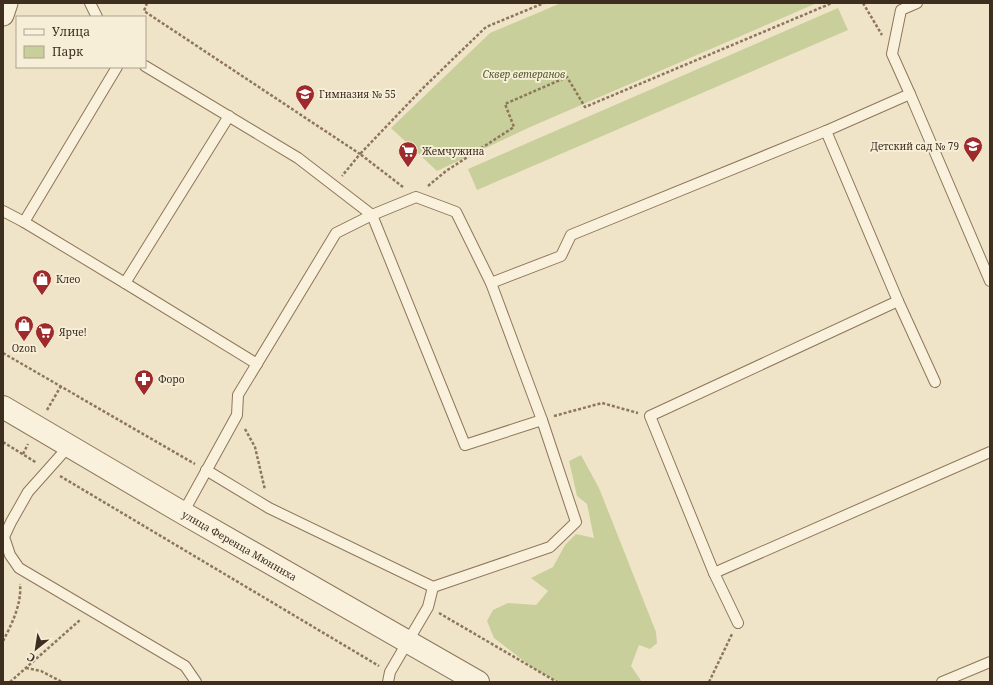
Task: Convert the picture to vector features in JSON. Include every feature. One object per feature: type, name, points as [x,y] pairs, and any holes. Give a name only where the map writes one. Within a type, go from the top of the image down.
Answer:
[{"type":"street","points":[[3,15],[7,3]]},
{"type":"street","name":"улица Ференца Мюнниха","points":[[3,407],[182,513],[478,682]]},
{"type":"lane","points":[[90,3],[96,16]]},
{"type":"lane","points":[[917,3],[901,10],[892,54],[990,281]]},
{"type":"lane","points":[[146,67],[298,158],[372,215],[465,445],[542,420]]},
{"type":"lane","points":[[24,222],[116,68]]},
{"type":"lane","points":[[490,283],[560,256],[570,235],[826,131],[910,94]]},
{"type":"lane","points":[[125,283],[229,116]]},
{"type":"lane","points":[[826,131],[898,301],[935,382]]},
{"type":"lane","points":[[182,513],[206,470],[237,415],[238,396],[336,233],[372,215],[416,197],[456,212],[490,283],[542,420],[576,522],[550,547],[433,587],[269,508],[206,470]]},
{"type":"lane","points":[[3,211],[24,222],[257,364]]},
{"type":"lane","points":[[738,623],[714,573],[650,416],[898,301]]},
{"type":"lane","points":[[69,446],[28,492],[11,522],[4,537],[10,555],[19,568],[185,666],[196,682]]},
{"type":"lane","points":[[714,573],[990,452]]},
{"type":"lane","points":[[389,677],[428,607],[433,587]]},
{"type":"lane","points":[[949,681],[990,662]]},
{"type":"path","points":[[147,3],[144,11],[360,154],[416,197],[446,171],[514,127],[505,104],[567,77],[584,107],[832,3]]},
{"type":"path","points":[[334,186],[360,154],[424,87],[486,27],[544,3]]},
{"type":"path","points":[[863,3],[892,54]]},
{"type":"path","points":[[3,353],[206,470]]},
{"type":"path","points":[[542,420],[602,403],[650,416]]},
{"type":"path","points":[[237,415],[255,447],[269,508]]},
{"type":"path","points":[[3,442],[389,677]]},
{"type":"path","points":[[3,641],[10,628],[18,606],[21,591],[19,568]]},
{"type":"path","points":[[428,607],[557,682]]},
{"type":"path","points":[[10,682],[91,610]]},
{"type":"path","points":[[709,682],[738,623]]},
{"type":"path","points":[[25,668],[41,671],[62,682]]},
{"type":"green space","name":"Сквер ветеранов","points":[[561,3],[817,3],[528,128],[437,171],[391,128],[490,33]]},
{"type":"green space","points":[[838,8],[848,30],[477,190],[468,169]]},
{"type":"green space","points":[[581,455],[599,488],[656,632],[657,643],[650,649],[639,645],[631,666],[642,682],[559,682],[533,668],[494,638],[487,621],[493,610],[508,603],[536,605],[548,591],[531,578],[553,567],[565,545],[576,534],[594,538],[587,504],[577,496],[569,461]]},
{"type":"place","name":"Гимназия № 55","points":[[305,111]]},
{"type":"place","name":"Детский сад № 79","points":[[973,163]]},
{"type":"place","name":"Жемчужина","points":[[408,168]]},
{"type":"place","name":"Клео","points":[[42,296]]},
{"type":"place","name":"Ozon","points":[[24,342]]},
{"type":"place","name":"Ярче!","points":[[45,349]]},
{"type":"place","name":"Форо","points":[[144,396]]}]
